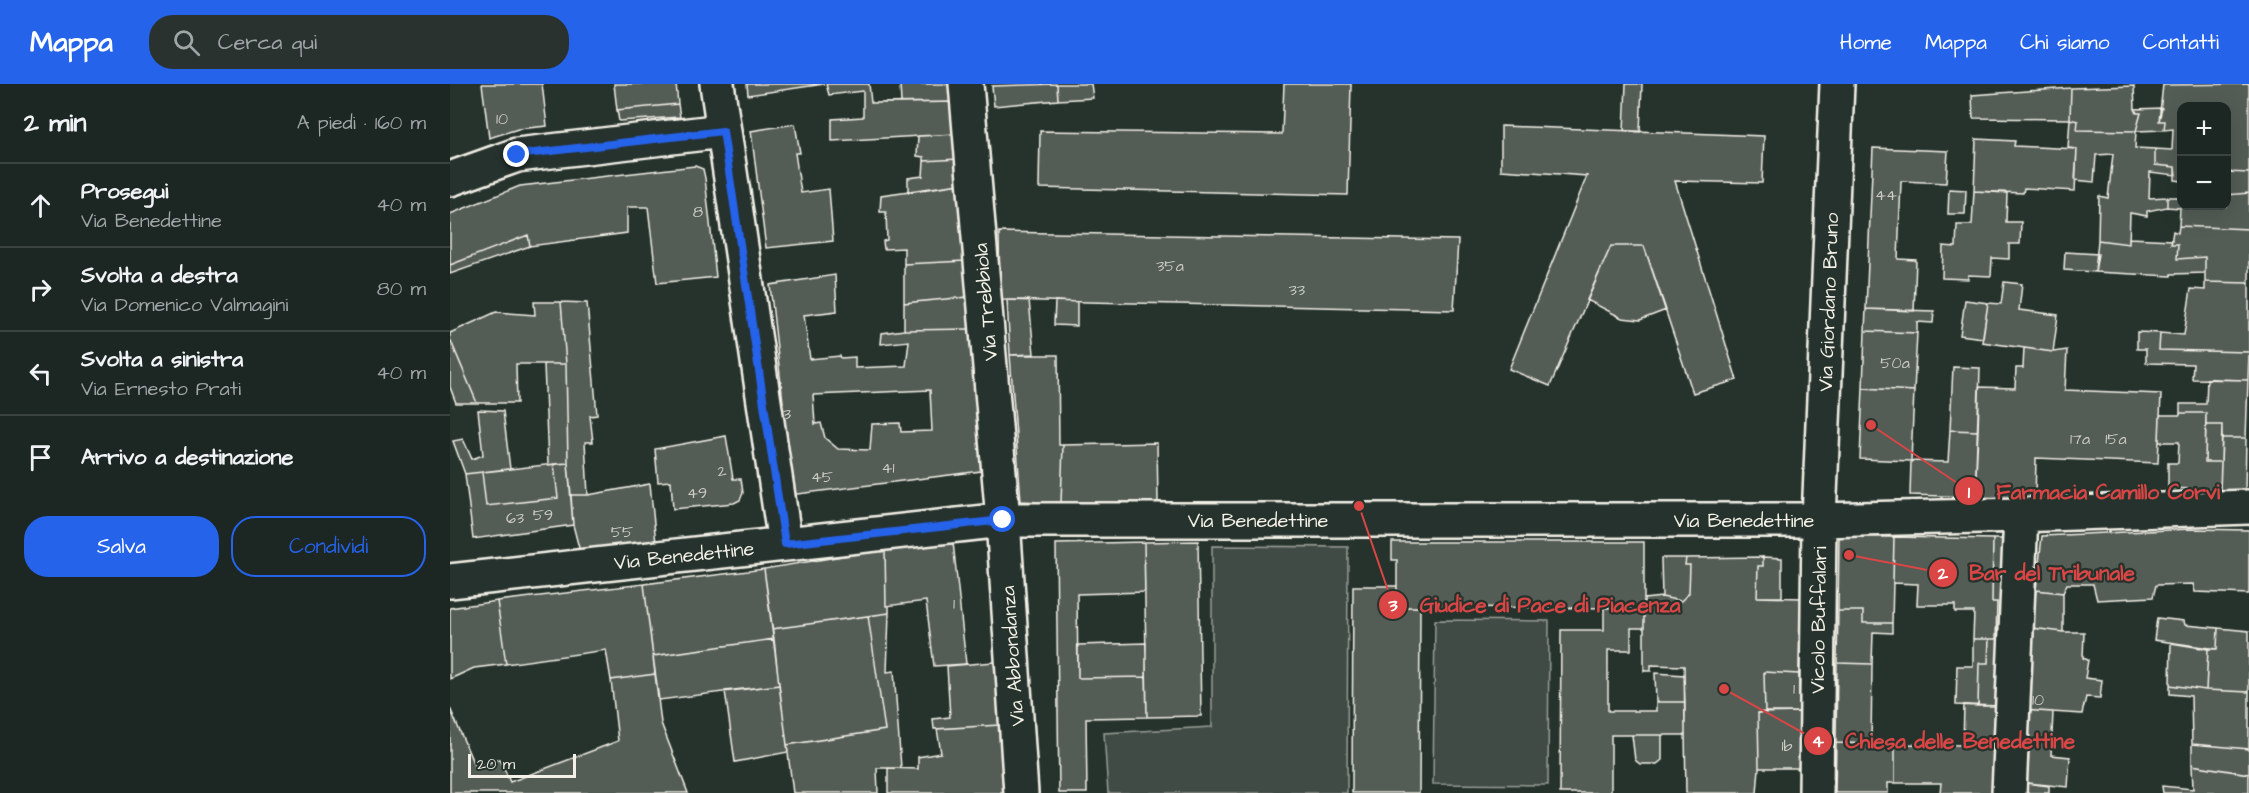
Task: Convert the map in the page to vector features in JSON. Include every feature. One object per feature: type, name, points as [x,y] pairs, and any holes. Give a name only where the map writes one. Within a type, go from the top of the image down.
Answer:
[{"type":"street","points":[[717,84],[785,544]]},
{"type":"street","name":"Via Trebbiola","points":[[966,84],[1003,520]]},
{"type":"street","name":"Via Giordano Bruno","points":[[1820,520],[1837,84]]},
{"type":"street","points":[[450,179],[517,155],[723,131]]},
{"type":"street","name":"Via Benedettine","points":[[450,581],[1003,520],[1820,520],[2249,507]]},
{"type":"street","points":[[2009,793],[2021,515]]},
{"type":"street","name":"Via Abbondanza","points":[[1003,520],[1021,793]]},
{"type":"street","name":"Vicolo Buffalari","points":[[1816,793],[1820,520]]},
{"type":"shaded area","points":[[1212,546],[1348,547],[1347,793],[1108,793],[1104,733],[1212,727]]},
{"type":"shaded area","points":[[1435,620],[1549,621],[1548,785],[1433,784]]},
{"type":"building","points":[[482,84],[542,84],[547,126],[518,129],[489,138]]},
{"type":"building","points":[[614,84],[676,84],[678,104],[617,110]]},
{"type":"building","points":[[747,84],[824,84],[748,95]]},
{"type":"building","points":[[826,84],[869,84],[871,103],[954,102],[956,134],[832,141],[832,119],[863,117],[863,91],[829,95]]},
{"type":"building","points":[[900,84],[953,84],[954,102],[901,103]]},
{"type":"building","points":[[1057,84],[1091,84],[1093,98],[1058,100]]},
{"type":"building","points":[[1057,84],[1058,100],[994,106],[992,86]]},
{"type":"building","points":[[1284,84],[1351,84],[1348,195],[1039,188],[1040,131],[1282,134]]},
{"type":"building","points":[[1626,84],[1642,84],[1640,132],[1624,131]]},
{"type":"building","points":[[2249,84],[2249,173],[2231,172],[2231,102],[2177,102],[2177,180],[2175,180],[2175,167],[2155,165],[2155,149],[2172,150],[2173,129],[2164,130],[2165,121],[2159,121],[2163,85]]},
{"type":"building","points":[[2134,86],[2135,109],[2137,113],[2141,113],[2136,131],[2077,130],[2078,121],[2070,119],[2071,88]]},
{"type":"building","points":[[2071,88],[2070,119],[1973,118],[1972,95]]},
{"type":"building","points":[[678,104],[680,117],[619,121],[617,110]]},
{"type":"building","points":[[2162,108],[2159,121],[2165,121],[2164,130],[2136,131],[2141,113],[2137,113],[2135,109]]},
{"type":"building","points":[[2070,119],[2078,121],[2077,130],[2136,131],[2135,148],[2155,149],[2155,165],[2175,167],[2176,175],[2150,172],[2149,198],[2167,197],[2167,207],[2147,211],[2147,216],[2130,213],[2129,244],[2098,240],[2099,196],[2108,198],[2113,154],[2096,155],[2094,182],[2075,180],[2077,149],[2068,148]]},
{"type":"building","points":[[795,124],[800,153],[795,153],[801,193],[829,189],[833,241],[766,248],[751,131]]},
{"type":"building","points":[[1501,126],[1764,136],[1762,183],[1675,181],[1737,380],[1693,393],[1644,246],[1611,246],[1550,386],[1509,369],[1587,176],[1501,170]]},
{"type":"building","points":[[956,134],[958,159],[924,161],[924,157],[917,156],[918,136]]},
{"type":"building","points":[[1976,139],[2015,141],[2014,146],[2077,149],[2075,191],[2024,188],[2023,193],[1974,191]]},
{"type":"building","points":[[1873,148],[1948,151],[1946,183],[1901,181],[1898,259],[1916,260],[1914,311],[1866,309]]},
{"type":"building","points":[[958,159],[959,184],[908,192],[908,178],[923,176],[924,161]]},
{"type":"building","points":[[695,166],[703,169],[705,178],[716,277],[657,283],[648,207],[627,207],[627,233],[530,246],[528,235],[450,265],[450,214],[520,186]]},
{"type":"building","points":[[2231,172],[2249,173],[2249,193],[2231,195]]},
{"type":"building","points":[[959,184],[965,261],[904,264],[904,248],[884,249],[883,241],[887,240],[886,212],[880,212],[881,195]]},
{"type":"building","points":[[1949,189],[1966,190],[1965,214],[1948,214]]},
{"type":"building","points":[[1974,191],[2007,193],[2006,222],[2021,222],[2020,244],[2009,244],[2009,259],[1992,258],[1991,276],[1968,275],[1968,279],[1942,278],[1943,246],[1956,247],[1957,225],[1972,225]]},
{"type":"building","points":[[2249,193],[2249,229],[2179,226],[2180,210],[2231,210],[2231,195]]},
{"type":"building","points":[[2167,197],[2177,197],[2177,208],[2167,207]]},
{"type":"building","points":[[2179,226],[2249,229],[2249,283],[2205,282],[2205,257],[2177,259],[2178,244],[2171,244],[2173,231],[2178,233]]},
{"type":"building","points":[[999,232],[1458,240],[1454,310],[1000,300]]},
{"type":"building","points":[[528,235],[530,246],[450,274],[450,265]]},
{"type":"building","points":[[2129,238],[2172,240],[2171,244],[2178,244],[2177,259],[2205,257],[2205,273],[2171,274],[2171,276],[2095,272],[2098,240],[2129,244]]},
{"type":"building","points":[[1611,246],[1644,246],[1666,310],[1640,320],[1622,318],[1587,300]]},
{"type":"building","points":[[2065,252],[2098,254],[2095,272],[2064,270]]},
{"type":"building","points":[[965,261],[967,297],[904,303],[904,264]]},
{"type":"building","points":[[835,275],[837,311],[804,315],[810,359],[855,357],[855,368],[906,366],[909,341],[881,344],[882,333],[904,330],[970,329],[981,471],[790,495],[777,401],[783,402],[770,285]],"holes":[[[930,390],[932,431],[901,432],[900,423],[872,424],[870,450],[838,449],[825,438],[821,423],[815,424],[813,395]]]},
{"type":"building","points":[[2004,282],[2022,284],[2019,310],[2058,315],[2053,352],[1982,342],[1988,303],[2001,304]]},
{"type":"building","points":[[2205,282],[2249,283],[2249,352],[2159,350],[2160,333],[2184,335],[2191,289],[2205,290]]},
{"type":"building","points":[[967,297],[970,329],[904,330],[904,303]]},
{"type":"building","points":[[1007,300],[1029,300],[1034,354],[1010,355]]},
{"type":"building","points":[[1965,300],[1988,303],[1983,338],[1960,335]]},
{"type":"building","points":[[1055,301],[1077,302],[1077,326],[1054,325]]},
{"type":"building","points":[[534,302],[561,302],[566,364],[516,364],[517,403],[477,403],[450,339],[450,333],[496,312],[535,315]]},
{"type":"building","points":[[561,302],[587,303],[597,415],[590,416],[593,442],[585,442],[588,495],[571,495]]},
{"type":"building","points":[[1866,309],[1934,311],[1933,323],[1917,322],[1917,333],[1865,331]]},
{"type":"building","points":[[1865,331],[1917,333],[1914,391],[1863,388]]},
{"type":"building","points":[[2137,332],[2160,333],[2159,350],[2249,352],[2248,380],[2192,379],[2193,364],[2146,363],[2146,349],[2137,349]]},
{"type":"building","points":[[450,339],[477,403],[456,403],[450,387]]},
{"type":"building","points":[[2024,348],[2053,352],[2067,350],[2065,390],[2161,394],[2158,463],[2036,458],[2035,500],[1975,497],[1979,387],[2015,388],[2016,368],[2023,368]]},
{"type":"building","points":[[1010,355],[1058,355],[1059,445],[1063,445],[1061,503],[1021,501]]},
{"type":"building","points":[[544,364],[566,364],[568,463],[548,465]]},
{"type":"building","points":[[1953,367],[1980,368],[1978,431],[1950,430]]},
{"type":"building","points":[[2207,379],[2248,380],[2246,438],[2222,438],[2222,425],[2206,425],[2206,413],[2180,413],[2180,404],[2206,404]]},
{"type":"building","points":[[1863,388],[1914,391],[1911,461],[1860,459]]},
{"type":"building","points":[[478,410],[503,411],[510,469],[465,474],[453,441],[463,439],[472,459],[483,455]]},
{"type":"building","points":[[2180,413],[2206,413],[2205,462],[2221,462],[2220,490],[2168,488],[2168,463],[2178,463],[2179,442],[2159,442],[2160,415],[2180,415]]},
{"type":"building","points":[[2206,425],[2222,425],[2221,462],[2205,462]]},
{"type":"building","points":[[1950,430],[1978,431],[1975,497],[1910,495],[1911,461],[1948,462]]},
{"type":"building","points":[[726,436],[733,479],[741,479],[743,493],[740,500],[734,503],[673,509],[671,481],[658,482],[655,449]]},
{"type":"building","points":[[2222,438],[2246,438],[2245,490],[2220,490]]},
{"type":"building","points":[[1157,443],[1158,502],[1061,503],[1063,445]]},
{"type":"building","points":[[568,463],[573,525],[473,539],[465,474],[482,472],[486,506],[558,498],[554,464]]},
{"type":"building","points":[[554,464],[558,498],[486,506],[482,472]]},
{"type":"building","points":[[650,484],[656,543],[580,552],[573,525],[571,495],[588,495]]},
{"type":"building","points":[[2190,529],[2249,530],[2249,594],[2195,592],[2193,584],[2156,585],[2153,597],[2097,600],[2093,584],[2067,584],[2063,593],[2036,590],[2042,536]]},
{"type":"building","points":[[1839,536],[1894,537],[1892,623],[1863,623],[1863,611],[1838,611]]},
{"type":"building","points":[[1894,537],[1993,539],[1992,602],[1997,602],[1996,639],[1973,639],[1974,612],[1955,612],[1955,605],[1917,605],[1918,584],[1893,583]]},
{"type":"building","points":[[1993,539],[2007,539],[2004,639],[1996,639],[1997,602],[1992,602]]},
{"type":"building","points":[[1198,541],[1201,716],[1147,717],[1144,542]]},
{"type":"building","points":[[953,542],[966,664],[934,666],[926,601],[886,606],[885,549]]},
{"type":"building","points":[[1144,542],[1145,592],[1077,594],[1078,678],[1146,677],[1147,717],[1086,718],[1087,793],[1059,793],[1056,544]]},
{"type":"building","points":[[1392,542],[1644,542],[1644,608],[1397,607],[1397,560],[1392,560]]},
{"type":"building","points":[[885,549],[886,606],[889,606],[889,613],[772,629],[764,569]]},
{"type":"building","points":[[1763,557],[1782,558],[1782,597],[1757,597],[1758,566],[1763,566]]},
{"type":"building","points":[[1763,557],[1763,566],[1758,566],[1757,597],[1801,598],[1799,674],[1764,672],[1765,712],[1758,713],[1757,793],[1686,793],[1684,666],[1651,665],[1651,671],[1644,671],[1644,599],[1662,597],[1681,601],[1689,593],[1690,565],[1685,565],[1686,558]]},
{"type":"building","points":[[1661,558],[1686,558],[1685,565],[1690,565],[1689,593],[1681,601],[1662,597]]},
{"type":"building","points":[[764,569],[774,639],[653,656],[644,584]]},
{"type":"building","points":[[644,584],[655,674],[611,680],[606,650],[506,664],[497,601]]},
{"type":"building","points":[[1353,586],[1397,586],[1397,607],[1420,607],[1419,793],[1352,793]]},
{"type":"building","points":[[2036,590],[2063,593],[2063,632],[2032,628]]},
{"type":"building","points":[[497,601],[506,664],[474,668],[450,679],[450,608]]},
{"type":"building","points":[[1604,607],[1644,608],[1644,628],[1631,628],[1631,650],[1608,650],[1608,711],[1656,711],[1656,702],[1685,702],[1685,735],[1611,735],[1611,793],[1560,793],[1561,630],[1604,630]]},
{"type":"building","points":[[1838,611],[1863,611],[1863,623],[1892,623],[1892,633],[1873,632],[1872,664],[1837,663]]},
{"type":"building","points":[[889,613],[887,672],[894,671],[901,768],[877,768],[878,793],[793,793],[787,745],[885,730],[868,616]]},
{"type":"building","points":[[868,616],[885,730],[787,745],[772,629]]},
{"type":"building","points":[[2157,618],[2184,621],[2185,625],[2218,628],[2217,649],[2154,640]]},
{"type":"building","points":[[2032,628],[2084,632],[2083,658],[2088,660],[2085,678],[2102,680],[2100,698],[2086,697],[2082,714],[2022,710]]},
{"type":"building","points":[[2218,628],[2249,631],[2249,692],[2206,690],[2208,649],[2217,649]]},
{"type":"building","points":[[774,639],[779,685],[659,700],[653,656]]},
{"type":"building","points":[[1973,639],[1989,639],[1988,663],[1979,663],[1978,706],[1956,705],[1957,666],[1973,666]]},
{"type":"building","points":[[1989,639],[2004,639],[2004,706],[1978,706],[1979,663],[1988,663]]},
{"type":"building","points":[[1146,643],[1146,677],[1078,678],[1078,645]]},
{"type":"building","points":[[2171,643],[2208,649],[2206,690],[2170,685]]},
{"type":"building","points":[[994,662],[1000,725],[934,729],[933,719],[950,717],[947,666]]},
{"type":"building","points":[[1837,663],[1872,664],[1871,744],[1836,743]]},
{"type":"building","points":[[1764,672],[1799,674],[1799,712],[1765,712]]},
{"type":"building","points":[[1655,673],[1684,675],[1685,702],[1656,702]]},
{"type":"building","points":[[655,674],[661,723],[688,793],[450,793],[450,708],[475,767],[500,759],[510,782],[618,741],[611,680]]},
{"type":"building","points":[[779,685],[788,752],[735,762],[725,691]]},
{"type":"building","points":[[2170,685],[2206,690],[2249,692],[2249,749],[2192,744],[2191,696],[2170,694]]},
{"type":"building","points":[[1964,705],[2004,706],[2002,793],[1940,793],[1941,783],[1895,783],[1895,744],[1963,745]]},
{"type":"building","points":[[2022,710],[2053,712],[2051,755],[2070,757],[2068,787],[2018,782]]},
{"type":"building","points":[[1799,712],[1799,768],[1759,768],[1758,713]]},
{"type":"building","points":[[1000,725],[1005,793],[888,793],[888,768],[918,769],[918,757],[941,753],[937,729]]},
{"type":"building","points":[[1632,735],[1662,735],[1662,760],[1657,764],[1640,764],[1635,760]]},
{"type":"building","points":[[1836,743],[1895,744],[1895,783],[1888,783],[1888,793],[1835,793]]},
{"type":"building","points":[[2192,744],[2249,749],[2249,774],[2192,765]]},
{"type":"building","points":[[2192,765],[2249,774],[2249,793],[2163,793],[2162,786],[2193,789]]},
{"type":"building","points":[[2018,782],[2049,786],[2049,793],[2017,793]]},
{"type":"place","name":"Farmacia Camillo Corvi","points":[[1871,425]]},
{"type":"place","name":"Giudice di Pace di Piacenza","points":[[1359,506]]},
{"type":"place","name":"Bar del Tribunale","points":[[1849,555]]},
{"type":"place","name":"Chiesa delle Benedettine","points":[[1724,689]]},
{"type":"route","points":[[517,155],[723,131],[785,544],[1003,520]]}]
